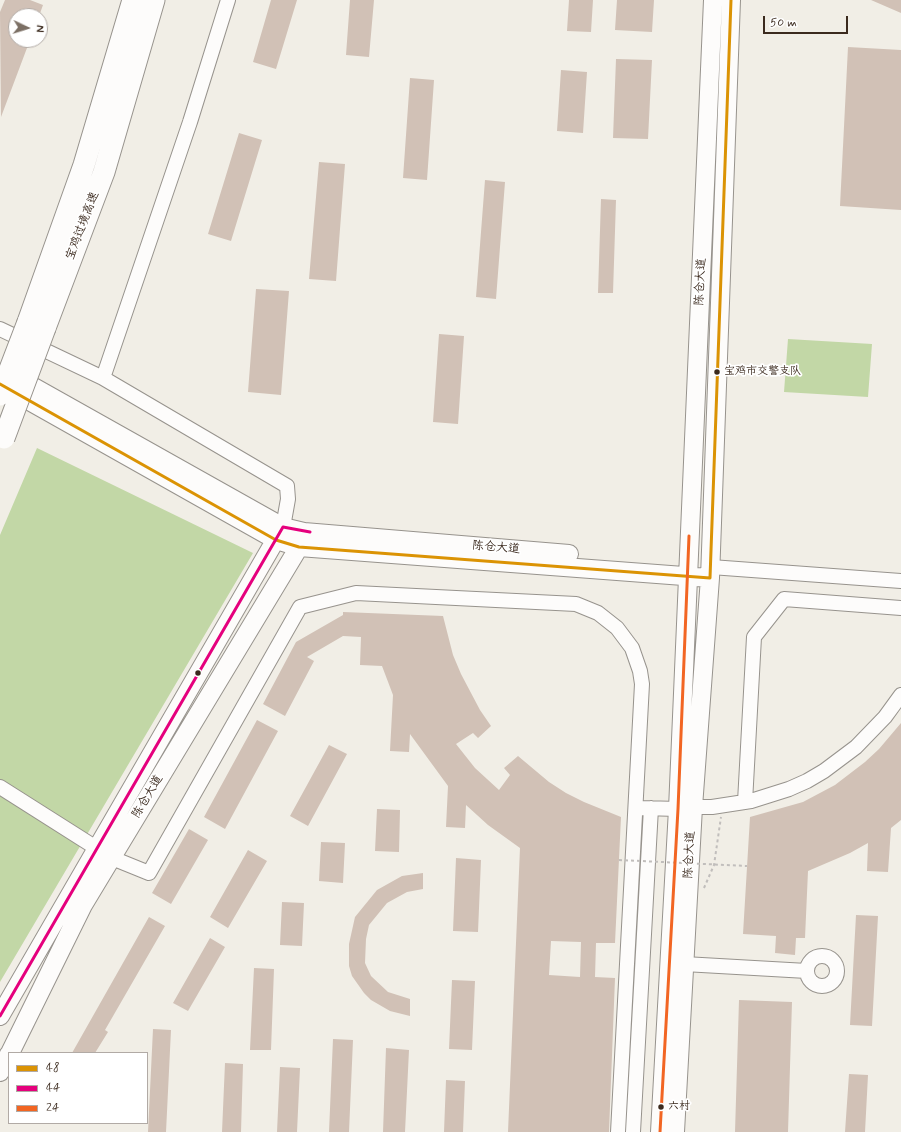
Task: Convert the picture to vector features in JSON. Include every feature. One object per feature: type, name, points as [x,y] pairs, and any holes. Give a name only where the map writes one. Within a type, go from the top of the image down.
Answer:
[{"type":"highway","name":"宝鸡过境高速","points":[[2,443],[132,0]]},
{"type":"highway","name":"宝鸡过境高速","points":[[0,395],[36,325],[104,172],[154,0]]},
{"type":"main road","name":"陈仓大道","points":[[675,1132],[684,964],[688,571],[713,0]]},
{"type":"main road","name":"陈仓大道","points":[[660,1132],[686,808],[711,573],[731,0]]},
{"type":"main road","points":[[0,368],[280,534]]},
{"type":"main road","points":[[0,384],[280,534]]},
{"type":"main road","name":"陈仓大道","points":[[280,534],[302,540],[711,573]]},
{"type":"main road","points":[[0,1016],[105,853],[280,534]]},
{"type":"main road","name":"陈仓大道","points":[[10,1052],[83,905],[105,853],[302,540]]},
{"type":"main road","name":"陈仓大道","points":[[0,1072],[8,1056]]},
{"type":"street","points":[[103,378],[190,122],[228,0]]},
{"type":"street","points":[[0,329],[103,378],[287,486],[288,499],[280,534]]},
{"type":"street","points":[[711,573],[901,581]]},
{"type":"street","points":[[0,787],[105,853],[149,873],[300,607],[356,593],[576,604],[598,613],[617,628],[632,648],[640,671],[641,696],[618,1132]]},
{"type":"street","points":[[745,802],[754,637],[784,599],[901,608]]},
{"type":"street","points":[[635,807],[686,808],[722,806],[745,802],[789,789],[824,771],[840,760],[872,733],[901,695]]},
{"type":"street","points":[[633,1132],[651,808]]},
{"type":"street","points":[[684,964],[807,971]]},
{"type":"path","points":[[702,892],[714,865],[722,806]]},
{"type":"path","points":[[619,860],[747,866]]},
{"type":"green space","points":[[788,339],[872,344],[868,397],[784,392]]},
{"type":"green space","points":[[37,448],[253,553],[0,982],[0,535]]},
{"type":"building","points":[[5,0],[30,0],[43,5],[42,8],[8,8],[8,48],[27,48],[1,117],[0,12]]},
{"type":"building","points":[[271,0],[297,0],[276,69],[253,62]]},
{"type":"building","points":[[350,0],[374,0],[369,57],[346,55]]},
{"type":"building","points":[[569,0],[593,0],[591,32],[567,31]]},
{"type":"building","points":[[617,0],[654,0],[652,32],[615,30]]},
{"type":"building","points":[[871,0],[901,0],[901,13]]},
{"type":"building","points":[[848,47],[901,50],[901,210],[840,206]]},
{"type":"building","points":[[616,59],[652,60],[648,139],[613,138]]},
{"type":"building","points":[[561,70],[587,72],[583,133],[557,131]]},
{"type":"building","points":[[410,78],[434,80],[427,180],[403,178]]},
{"type":"building","points":[[239,133],[262,140],[231,241],[208,234]]},
{"type":"building","points":[[319,162],[345,164],[336,281],[309,279]]},
{"type":"building","points":[[485,180],[505,182],[496,299],[476,297]]},
{"type":"building","points":[[601,199],[616,200],[613,293],[598,293]]},
{"type":"building","points":[[256,289],[289,291],[281,395],[248,392]]},
{"type":"building","points":[[439,334],[464,336],[458,424],[433,422]]},
{"type":"building","points":[[343,612],[443,616],[453,655],[461,674],[480,710],[491,726],[478,738],[473,733],[456,744],[475,768],[499,790],[510,775],[504,768],[518,756],[549,782],[566,793],[621,817],[615,943],[596,943],[595,977],[615,978],[609,1132],[508,1132],[520,848],[488,825],[466,805],[465,828],[446,827],[448,786],[410,734],[409,752],[390,751],[393,695],[382,666],[360,665],[361,637],[343,636],[307,657],[314,661],[285,716],[263,704],[296,642],[343,615]],"holes":[[[551,941],[581,942],[580,977],[549,975]]]},
{"type":"building","points":[[257,720],[278,731],[225,829],[204,817]]},
{"type":"building","points":[[901,723],[901,820],[891,828],[888,872],[867,871],[868,843],[850,853],[808,871],[805,938],[796,938],[795,955],[775,953],[776,936],[743,934],[750,817],[803,802],[835,785],[879,749]]},
{"type":"building","points":[[329,745],[347,754],[308,826],[290,816]]},
{"type":"building","points":[[377,809],[400,810],[399,852],[375,851]]},
{"type":"building","points":[[189,829],[208,840],[171,904],[152,893]]},
{"type":"building","points":[[321,842],[345,843],[343,883],[319,881]]},
{"type":"building","points":[[248,850],[267,861],[228,928],[210,917]]},
{"type":"building","points":[[456,858],[481,860],[478,932],[453,931]]},
{"type":"building","points":[[423,873],[423,889],[407,892],[387,903],[369,925],[366,939],[365,963],[371,976],[388,992],[410,999],[410,1016],[390,1011],[371,1000],[364,993],[352,976],[349,966],[349,944],[355,917],[377,890],[402,876]]},
{"type":"building","points":[[282,902],[304,903],[302,946],[280,945]]},
{"type":"building","points":[[856,915],[878,916],[872,1026],[850,1025]]},
{"type":"building","points":[[149,917],[165,926],[105,1030],[108,1032],[96,1052],[73,1052]]},
{"type":"building","points":[[210,938],[225,947],[188,1011],[173,1003]]},
{"type":"building","points":[[254,968],[274,969],[271,1050],[250,1050]]},
{"type":"building","points":[[452,980],[475,981],[472,1050],[449,1049]]},
{"type":"building","points":[[739,1000],[792,1002],[788,1132],[735,1132]]},
{"type":"building","points":[[153,1029],[171,1030],[166,1132],[148,1132]]},
{"type":"building","points":[[333,1039],[353,1040],[349,1132],[329,1132]]},
{"type":"building","points":[[386,1048],[409,1050],[405,1132],[383,1132]]},
{"type":"building","points":[[225,1063],[243,1064],[241,1132],[222,1132]]},
{"type":"building","points":[[280,1067],[300,1068],[297,1132],[277,1132]]},
{"type":"building","points":[[849,1074],[868,1075],[865,1132],[845,1132]]},
{"type":"building","points":[[446,1080],[465,1081],[463,1132],[444,1132]]},
{"type":"transit line","name":"48","points":[[0,384],[276,540],[299,547],[710,578],[731,0]]},
{"type":"transit line","name":"44","points":[[0,1016],[283,527],[310,532]]},
{"type":"transit line","name":"24","points":[[660,1132],[678,809],[689,536]]},
{"type":"place","name":"宝鸡市交警支队","points":[[717,372]]},
{"type":"place","name":"六村","points":[[661,1107]]}]
